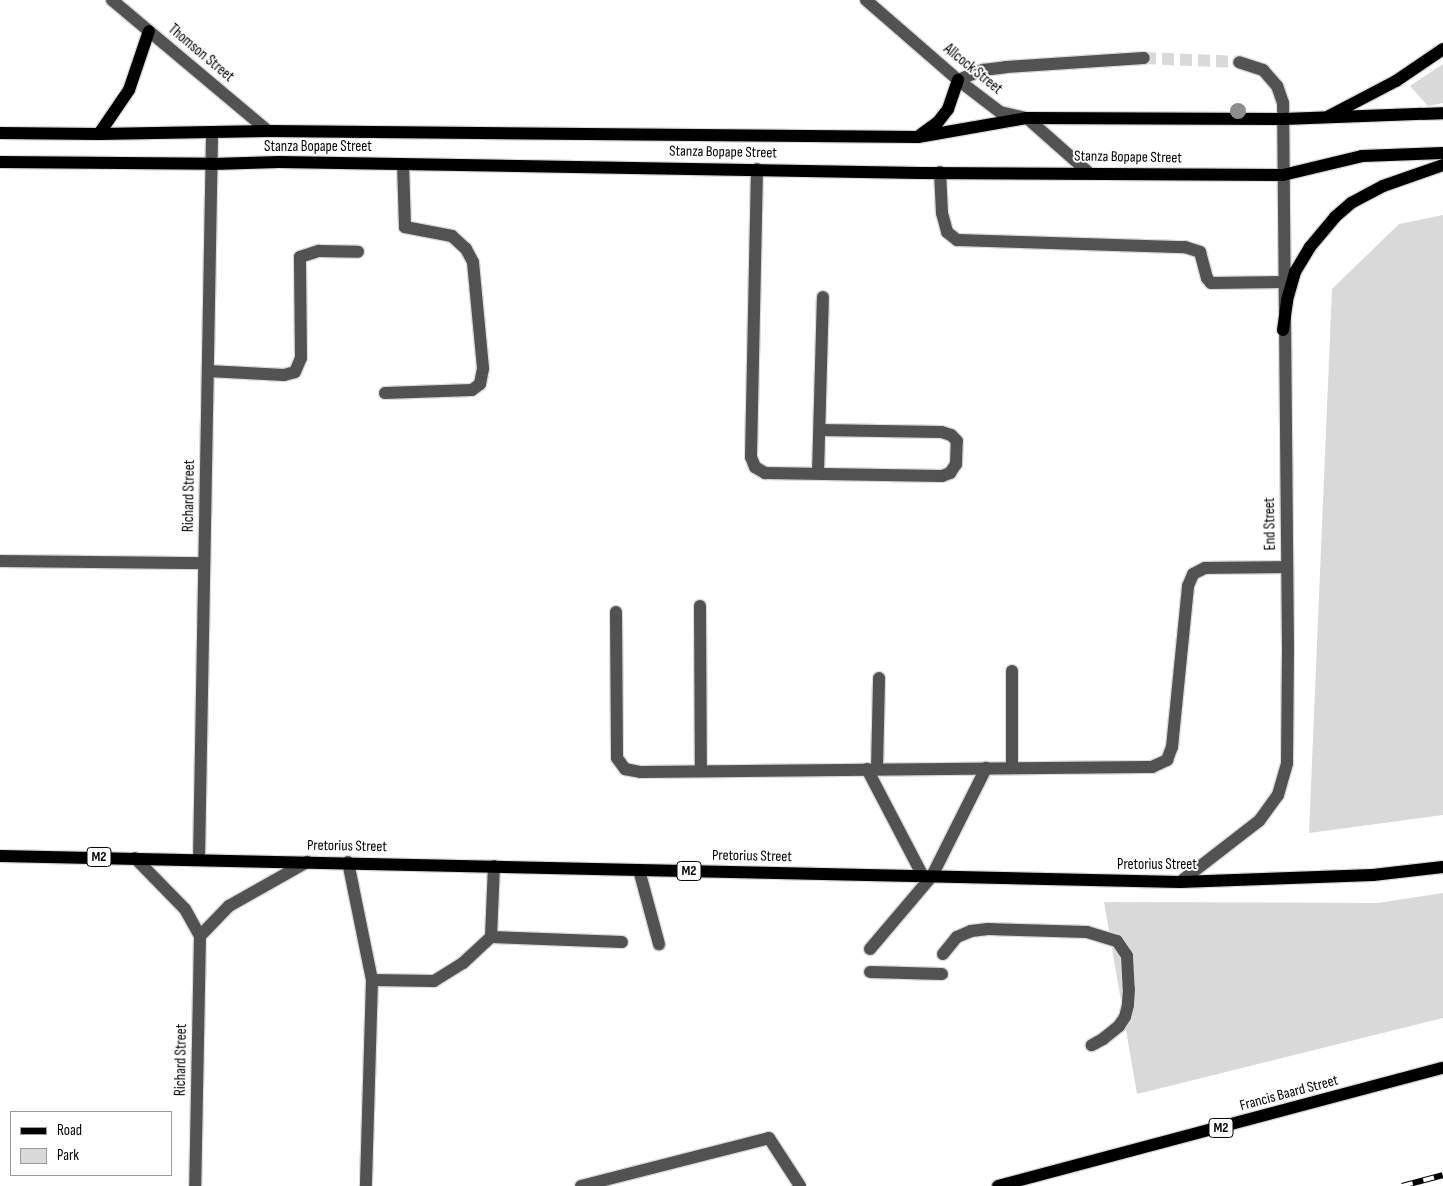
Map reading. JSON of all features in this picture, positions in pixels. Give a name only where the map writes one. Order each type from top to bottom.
[{"type":"main road","points":[[99,134],[128,90],[149,31]]},
{"type":"main road","points":[[1325,118],[1396,81],[1443,49]]},
{"type":"main road","points":[[918,137],[938,122],[948,109],[958,80]]},
{"type":"main road","name":"Stanza Bopape Street","points":[[0,133],[99,134],[268,131],[918,137],[1027,118],[1283,119],[1443,113]]},
{"type":"main road","name":"Stanza Bopape Street","points":[[0,162],[212,164],[279,162],[1283,175],[1362,156],[1443,153]]},
{"type":"main road","points":[[1283,330],[1287,300],[1295,272],[1310,247],[1335,217],[1352,203],[1383,186],[1443,164]]},
{"type":"main road","name":"Pretorius Street","points":[[0,856],[348,862],[1180,882],[1374,875],[1443,867]]},
{"type":"main road","name":"Francis Baard Street","points":[[998,1186],[1443,1068]]},
{"type":"street","name":"Thomson Street","points":[[112,0],[268,131]]},
{"type":"street","name":"Allcock Street","points":[[866,0],[958,80],[1000,112],[1027,118],[1088,172]]},
{"type":"street","points":[[958,80],[983,70],[1006,66],[1144,58]]},
{"type":"street","name":"End Street","points":[[1180,882],[1259,821],[1272,805],[1284,778],[1288,741],[1282,103],[1277,86],[1263,70],[1239,62]]},
{"type":"street","name":"Richard Street","points":[[199,859],[212,133]]},
{"type":"street","points":[[385,393],[472,390],[480,384],[483,368],[473,262],[466,249],[452,236],[405,227],[403,164]]},
{"type":"street","points":[[757,169],[751,457],[755,467],[765,472],[942,476],[950,473],[956,464],[957,441],[951,434],[941,432],[820,430]]},
{"type":"street","points":[[940,172],[942,213],[947,232],[957,240],[1185,247],[1200,252],[1207,278],[1211,283],[1283,282]]},
{"type":"street","points":[[208,372],[284,375],[295,372],[301,358],[300,257],[319,251],[358,252]]},
{"type":"street","points":[[818,473],[823,297]]},
{"type":"street","points":[[0,561],[204,563]]},
{"type":"street","points":[[616,612],[617,758],[625,769],[640,772],[1152,767],[1167,760],[1172,747],[1188,586],[1193,574],[1205,568],[1287,567]]},
{"type":"street","points":[[700,606],[701,771]]},
{"type":"street","points":[[1012,671],[1012,768]]},
{"type":"street","points":[[879,678],[872,769],[928,876]]},
{"type":"street","points":[[870,949],[928,876],[986,768]]},
{"type":"street","name":"Richard Street","points":[[135,858],[185,909],[200,936],[196,1186]]},
{"type":"street","points":[[200,936],[229,906],[307,862]]},
{"type":"street","points":[[348,862],[372,980],[366,1186]]},
{"type":"street","points":[[372,980],[434,981],[463,963],[491,937],[494,866]]},
{"type":"street","points":[[638,870],[659,944]]},
{"type":"street","points":[[943,954],[957,937],[971,931],[988,929],[1087,932],[1117,941],[1127,956],[1130,989],[1128,1005],[1125,1017],[1119,1026],[1109,1035],[1092,1045]]},
{"type":"street","points":[[491,937],[622,942]]},
{"type":"street","points":[[870,972],[942,974]]},
{"type":"street","points":[[581,1186],[638,1173],[711,1151],[769,1138],[800,1186]]},
{"type":"street","points":[[635,1186],[638,1173]]},
{"type":"green space","points":[[1443,64],[1443,103],[1428,106],[1410,86]]},
{"type":"green space","points":[[1443,215],[1443,815],[1309,833],[1332,289],[1399,224]]},
{"type":"green space","points":[[1443,893],[1443,1018],[1137,1094],[1104,902],[1378,903]]},
{"type":"tunnel","points":[[1144,58],[1239,62]]},
{"type":"railway","points":[[1402,1186],[1443,1175]]}]
